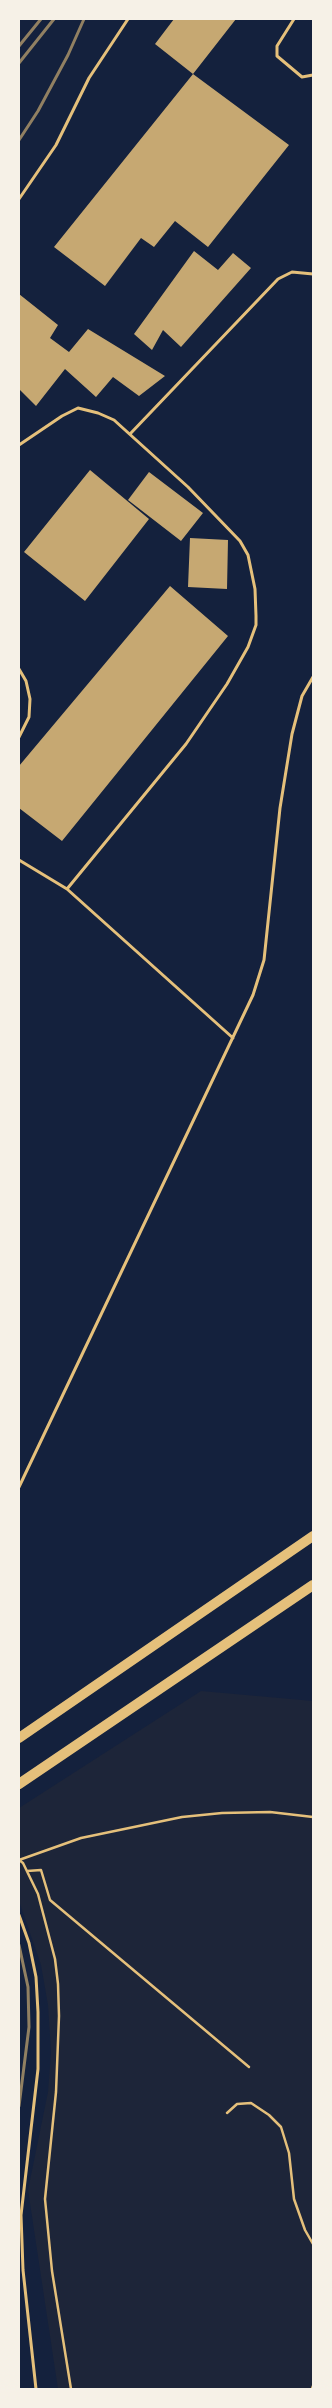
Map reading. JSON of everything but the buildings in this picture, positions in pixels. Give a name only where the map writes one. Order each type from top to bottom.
[{"type":"main road","points":[[19,1738],[313,1536]]},
{"type":"main road","points":[[19,1784],[313,1585]]},
{"type":"lane","points":[[19,199],[56,145],[89,78],[128,19]]},
{"type":"lane","points":[[294,19],[276,46],[277,56],[302,77],[313,75]]},
{"type":"lane","points":[[130,434],[278,279],[292,272],[313,274]]},
{"type":"lane","points":[[19,445],[62,416],[78,408],[98,413],[114,420],[172,471],[240,541],[248,555],[253,576],[256,625],[248,648],[227,684],[190,738],[67,889]]},
{"type":"lane","points":[[19,669],[26,681],[30,699],[29,717],[19,737]]},
{"type":"lane","points":[[19,1487],[253,995],[264,960],[280,808],[292,734],[302,696],[313,677]]},
{"type":"lane","points":[[19,860],[67,889],[233,1038]]},
{"type":"lane","points":[[19,1915],[29,1943],[36,1977],[38,2038],[34,2118],[24,2182],[20,2247],[36,2389]]},
{"type":"path","points":[[71,2389],[52,2271],[45,2200],[56,2092],[59,2016],[58,1984],[44,1915],[38,1894],[27,1871],[19,1860],[88,1836],[182,1817],[222,1813],[270,1812],[313,1817]]},
{"type":"path","points":[[27,1871],[41,1870],[50,1900],[249,2067]]},
{"type":"path","points":[[227,2113],[237,2104],[251,2103],[269,2115],[281,2127],[289,2153],[294,2199],[305,2230],[313,2244]]},
{"type":"shaded area","points":[[201,1691],[313,1701],[313,2389],[58,2389],[28,2190],[48,2092],[51,2052],[48,2005],[41,1965],[19,1901],[19,1808]]},
{"type":"railway","points":[[19,46],[41,19]]},
{"type":"railway","points":[[19,63],[54,19]]},
{"type":"railway","points":[[19,140],[38,111],[68,55],[84,19]]},
{"type":"railway","points":[[19,1945],[28,1987],[29,2027],[19,2106]]}]
